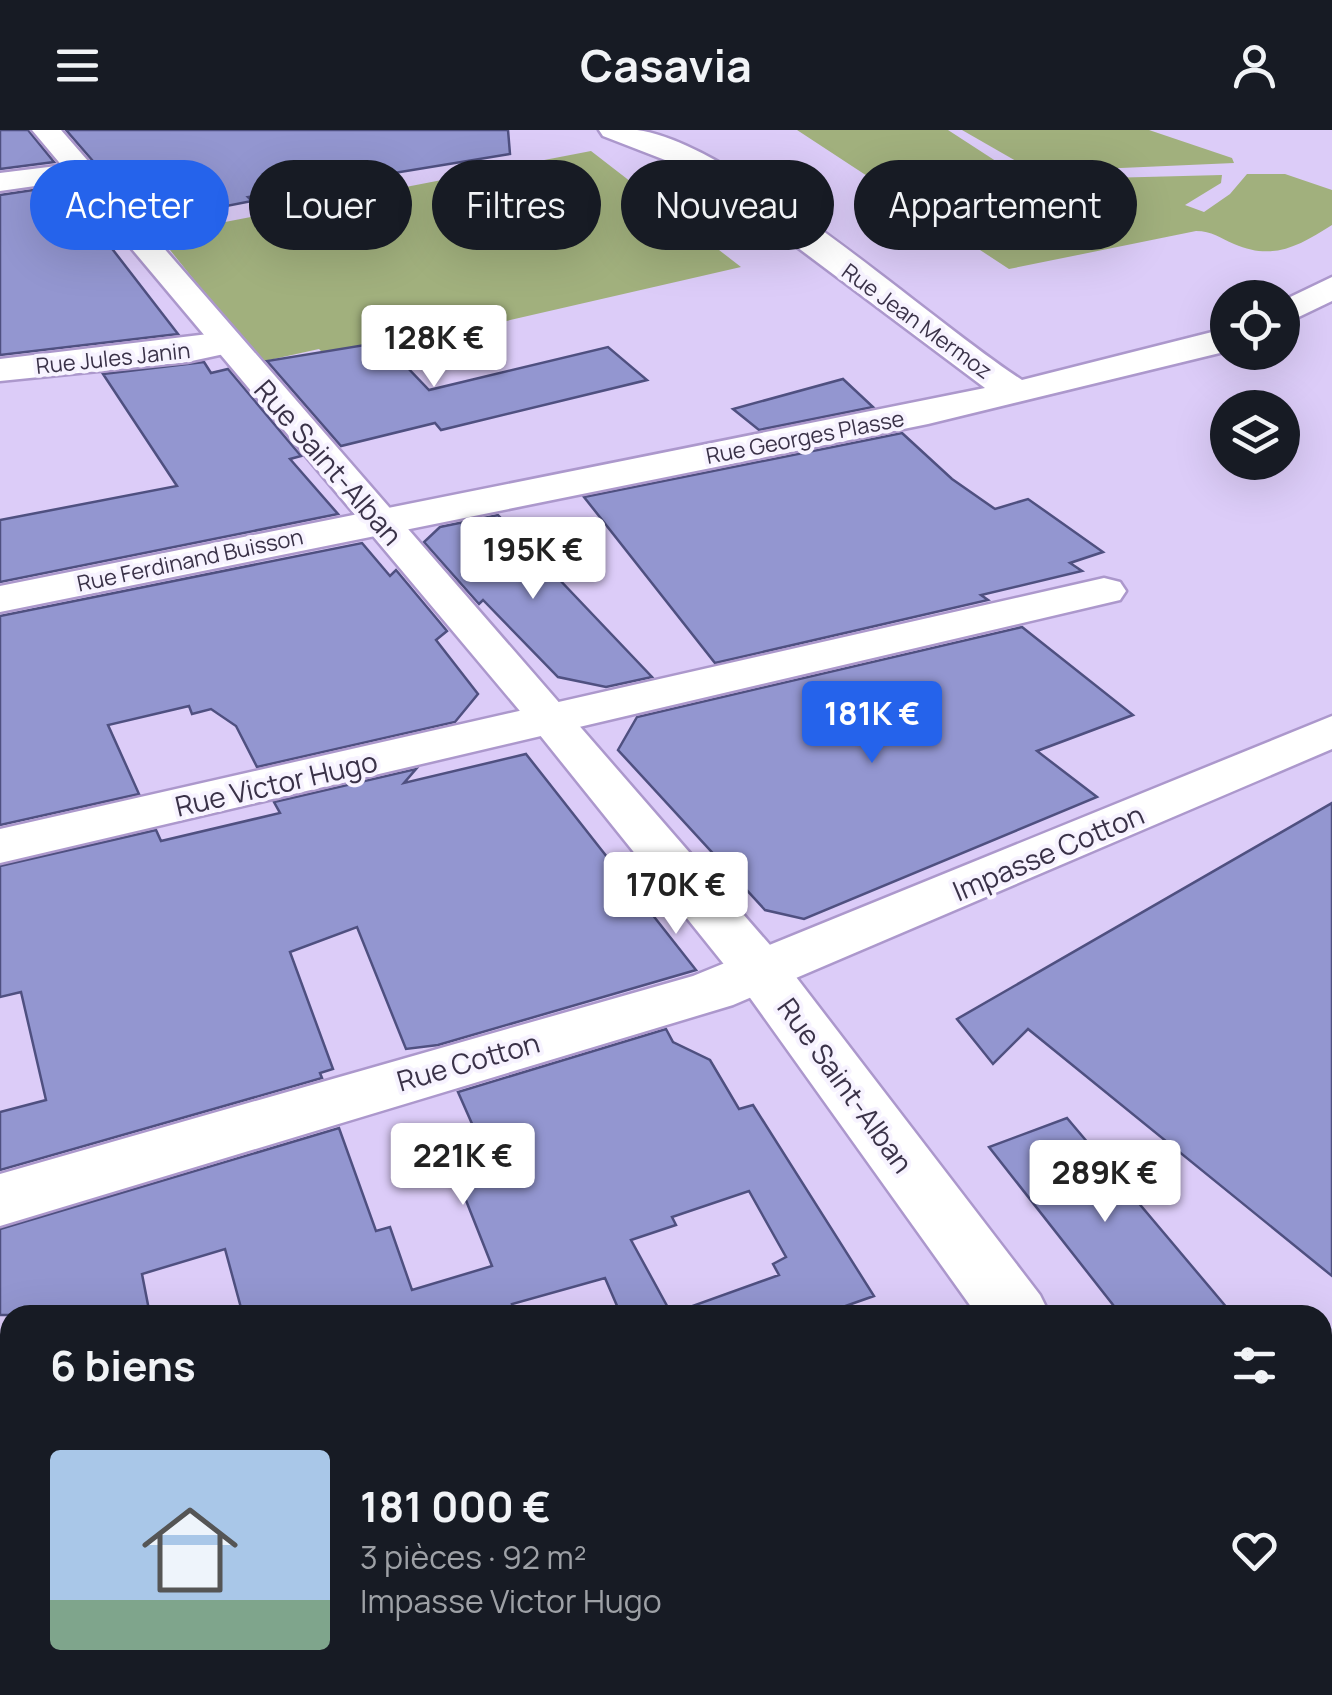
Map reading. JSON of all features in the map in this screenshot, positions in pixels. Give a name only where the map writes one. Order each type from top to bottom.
[{"type":"street","name":"Rue Saint-Alban","points":[[46,130],[71,160]]},
{"type":"street","name":"Rue Jean Mermoz","points":[[613,130],[694,162],[742,192],[971,364],[1016,392]]},
{"type":"street","points":[[0,182],[30,178]]},
{"type":"street","name":"Rue Saint-Alban","points":[[147,250],[552,720],[763,974],[1009,1305]]},
{"type":"street","points":[[1300,304],[1332,287]]},
{"type":"street","name":"Rue Jules Janin","points":[[0,370],[187,352],[225,343]]},
{"type":"street","name":"Rue Georges Plasse","points":[[379,520],[1016,392],[1210,345]]},
{"type":"street","name":"Rue Ferdinand Buisson","points":[[0,599],[379,520]]},
{"type":"street","name":"Rue Victor Hugo","points":[[0,846],[1104,591]]},
{"type":"street","name":"Impasse Cotton","points":[[763,974],[1332,731]]},
{"type":"street","name":"Rue Cotton","points":[[0,1200],[763,974]]},
{"type":"green space","points":[[797,130],[948,130],[994,160],[854,160],[854,167]]},
{"type":"green space","points":[[962,130],[1149,130],[1232,158],[1234,163],[1137,167],[1137,160],[1014,160]]},
{"type":"green space","points":[[591,151],[621,174],[621,250],[719,250],[741,267],[389,348],[383,342],[334,353],[328,358],[319,349],[260,362],[170,250],[229,250],[229,221],[249,217],[249,250],[412,250],[412,186],[432,182],[432,250],[601,250],[601,160],[545,160]]},
{"type":"green space","points":[[1247,174],[1285,174],[1332,190],[1332,225],[1285,249],[1248,249],[1196,231],[1137,243],[1137,177],[1222,175],[1221,183],[1185,205],[1204,212],[1230,194]]},
{"type":"green space","points":[[980,250],[1102,250],[1009,269]]},
{"type":"building","points":[[0,130],[28,130],[52,160],[30,160],[30,165],[0,169]]},
{"type":"building","points":[[66,130],[508,130],[510,154],[473,160],[432,160],[432,167],[412,170],[412,160],[249,160],[249,202],[229,205],[229,160],[92,160]]},
{"type":"building","points":[[30,190],[30,250],[113,250],[178,334],[0,355],[0,195]]},
{"type":"building","points":[[383,342],[429,390],[608,347],[647,380],[441,430],[435,423],[341,446],[267,361]]},
{"type":"building","points":[[204,362],[211,373],[228,369],[301,456],[290,459],[338,514],[0,582],[0,520],[177,486],[103,374]]},
{"type":"building","points":[[843,379],[873,407],[759,430],[733,409]]},
{"type":"building","points":[[902,433],[952,479],[995,509],[1028,499],[1103,552],[1070,563],[1082,571],[981,595],[988,600],[715,663],[584,497]]},
{"type":"building","points":[[498,515],[652,677],[606,687],[558,677],[483,600],[479,604],[424,542],[440,527]]},
{"type":"building","points":[[362,543],[390,576],[396,570],[447,631],[436,640],[478,694],[455,722],[257,767],[236,726],[211,709],[192,714],[189,706],[108,725],[139,794],[0,825],[0,616]]},
{"type":"building","points":[[1022,627],[1133,715],[1037,751],[1097,797],[804,919],[765,910],[618,750],[637,717]]},
{"type":"building","points":[[526,754],[696,970],[438,1045],[406,1049],[357,927],[290,952],[333,1069],[320,1073],[322,1078],[0,1170],[0,1112],[46,1100],[21,992],[0,997],[0,866],[156,830],[161,841],[280,813],[274,802],[416,769],[404,783]]},
{"type":"building","points":[[1332,803],[1332,1276],[1028,1029],[993,1064],[957,1019]]},
{"type":"building","points":[[666,1029],[673,1042],[710,1060],[739,1109],[753,1105],[874,1296],[848,1305],[695,1305],[779,1275],[773,1264],[786,1257],[749,1191],[672,1217],[676,1225],[631,1240],[667,1305],[617,1305],[605,1278],[512,1305],[240,1305],[225,1249],[142,1274],[148,1305],[0,1305],[0,1229],[339,1128],[376,1231],[390,1227],[412,1290],[492,1266],[450,1160],[484,1151],[458,1092]]},
{"type":"building","points":[[1067,1118],[1225,1305],[1113,1305],[989,1147]]}]
